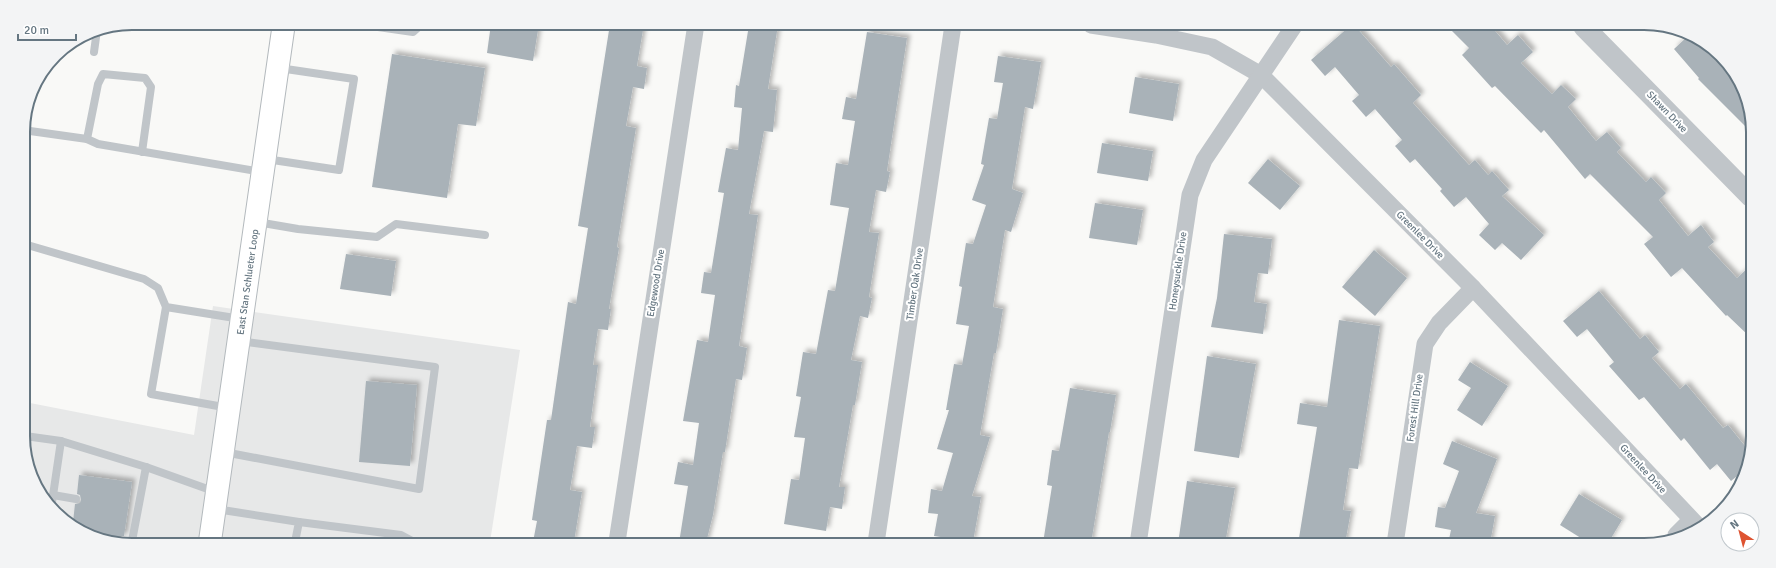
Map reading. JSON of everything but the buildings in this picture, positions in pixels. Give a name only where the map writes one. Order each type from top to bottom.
[{"type":"main road","name":"East Stan Schlueter Loop","points":[[211,538],[283,30]]},
{"type":"street","name":"Edgewood Drive","points":[[618,538],[695,30]]},
{"type":"street","name":"Timber Oak Drive","points":[[877,538],[952,30]]},
{"type":"street","name":"Greenlee Drive","points":[[1127,30],[1156,34],[1212,47],[1261,75],[1473,288],[1695,523]]},
{"type":"street","name":"Honeysuckle Drive","points":[[1139,538],[1190,195],[1204,160],[1291,30]]},
{"type":"street","name":"Shawn Drive","points":[[1588,30],[1746,193]]},
{"type":"street","name":"Forest Hill Drive","points":[[1396,538],[1425,344],[1439,323],[1473,288]]},
{"type":"lane","points":[[399,30],[413,32],[415,30]]},
{"type":"lane","points":[[94,52],[96,36]]},
{"type":"lane","points":[[30,131],[87,139],[98,144],[142,152],[264,166],[339,170],[354,79],[278,68]]},
{"type":"lane","points":[[87,139],[98,84],[103,74],[145,78],[152,86],[142,152]]},
{"type":"lane","points":[[256,222],[298,229],[377,237],[396,224],[485,235]]},
{"type":"lane","points":[[30,246],[144,279],[158,288],[166,307],[151,394],[229,408]]},
{"type":"lane","points":[[166,307],[242,319]]},
{"type":"lane","points":[[223,452],[419,489],[435,367],[239,341]]},
{"type":"lane","points":[[30,437],[61,441],[146,467],[216,500],[299,522],[401,535],[407,538]]},
{"type":"lane","points":[[52,500],[61,441]]},
{"type":"lane","points":[[133,538],[146,467]]},
{"type":"lane","points":[[53,495],[76,498]]},
{"type":"lane","points":[[129,506],[138,508]]},
{"type":"lane","points":[[296,538],[299,522]]},
{"type":"shaded area","points":[[213,306],[520,350],[491,538],[132,538],[105,535],[70,517],[55,503],[40,481],[35,469],[30,443],[30,403],[194,435]]}]
